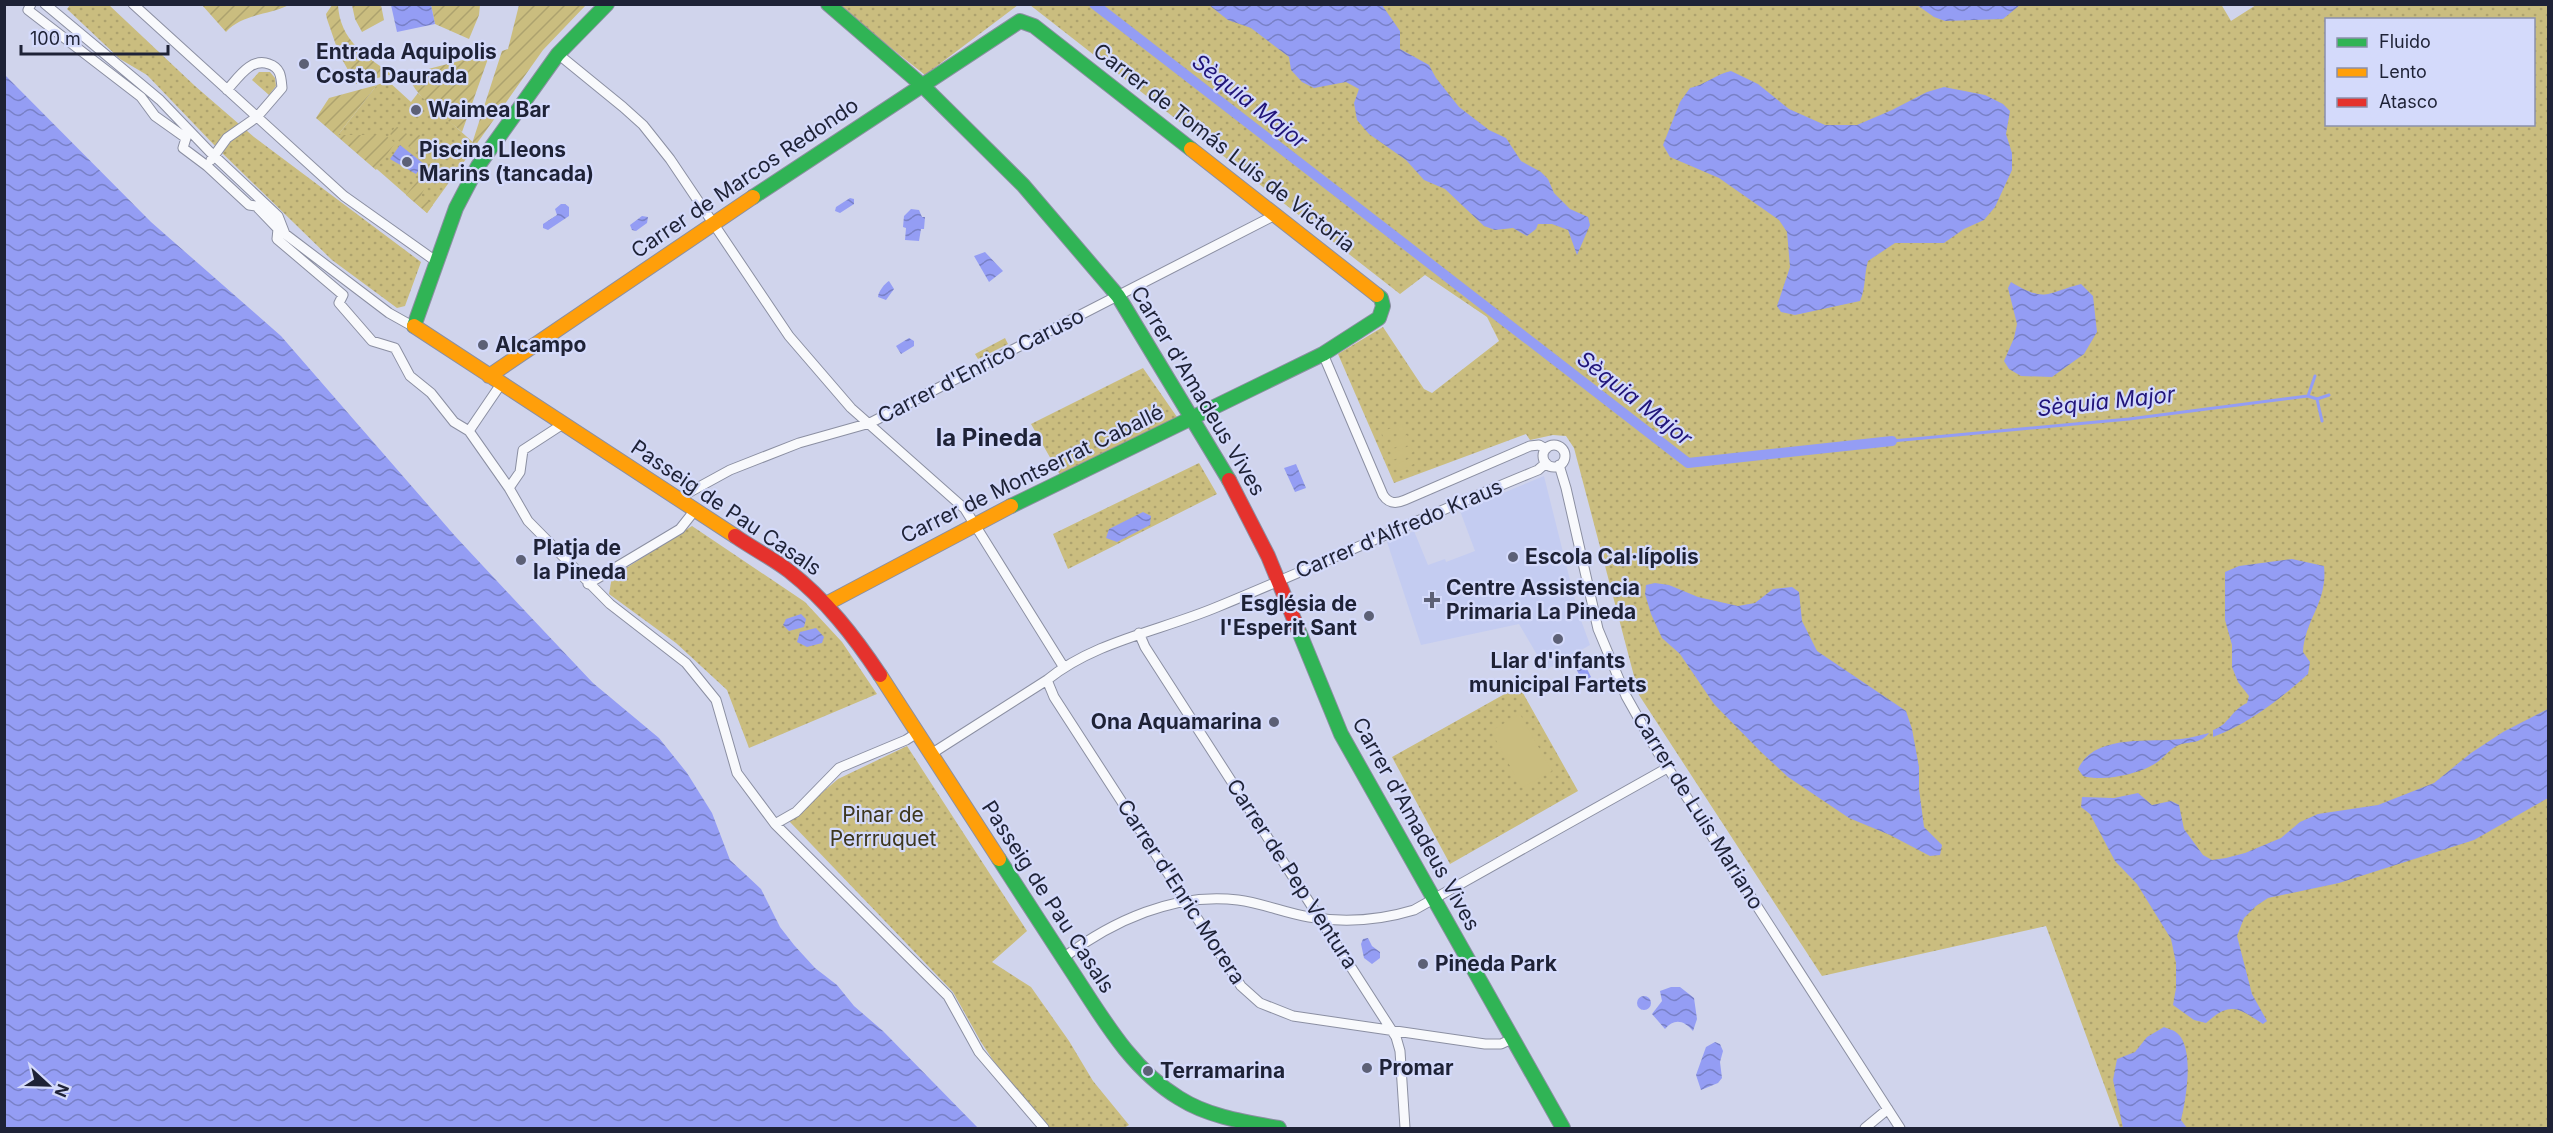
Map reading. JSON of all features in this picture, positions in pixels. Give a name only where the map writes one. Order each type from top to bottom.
[{"type":"street","points":[[31,4],[28,10],[141,97],[155,116],[186,138],[183,148],[207,166],[249,205],[256,206],[278,229],[277,239],[343,295],[339,303],[372,341],[394,348],[411,376],[431,393],[454,422],[469,431],[509,488],[528,522],[588,584],[686,663],[716,700],[737,773],[775,824],[948,996],[979,1052],[1044,1128]]},
{"type":"street","points":[[133,4],[344,196],[437,262]]},
{"type":"street","points":[[414,327],[456,208],[478,166],[558,54],[607,4]]},
{"type":"street","name":"Carrer d'Amadeus Vives","points":[[828,4],[922,86],[1023,185],[1118,296],[1195,418],[1243,505],[1278,581],[1338,729],[1563,1128]]},
{"type":"street","name":"Passeig de Pau Casals","points":[[50,6],[160,100],[214,156],[278,216],[285,234],[389,313],[414,327],[787,570],[826,604],[862,648],[1120,1045],[1135,1063],[1158,1083],[1208,1114],[1237,1122],[1279,1128]]},
{"type":"street","name":"Carrer de Marcos Redondo","points":[[495,380],[714,223],[1012,25],[1020,21],[1027,22]]},
{"type":"street","name":"Carrer de Tomás Luis de Victoria","points":[[1027,22],[1381,297],[1384,305],[1383,314]]},
{"type":"street","points":[[558,54],[623,106],[643,126],[670,159],[789,336],[851,408],[965,509],[1063,666]]},
{"type":"street","points":[[207,166],[227,138],[257,117],[282,88],[281,74],[274,65],[263,62],[254,63],[227,90]]},
{"type":"street","name":"Carrer d'Enrico Caruso","points":[[677,499],[730,470],[799,443],[870,423],[1277,214]]},
{"type":"street","name":"Carrer de Montserrat Caballé","points":[[826,604],[975,523],[1323,354],[1383,314]]},
{"type":"street","name":"Carrer d'Alfredo Kraus","points":[[1323,354],[1383,495],[1391,502],[1405,500],[1530,446],[1539,445],[1546,449]]},
{"type":"street","points":[[469,431],[495,380]]},
{"type":"street","points":[[509,488],[520,472],[523,450],[563,424]]},
{"type":"street","points":[[1553,445],[1562,450],[1564,460],[1559,465],[1552,466],[1546,463],[1543,457],[1546,449],[1553,445]]},
{"type":"street","name":"Carrer d'Alfredo Kraus","points":[[931,754],[1047,680],[1063,666],[1139,633],[1197,615],[1278,581],[1538,470],[1546,463]]},
{"type":"street","name":"Carrer de Luis Mariano","points":[[1559,465],[1598,629],[1626,696],[1657,751],[1900,1128]]},
{"type":"street","points":[[588,584],[680,529],[694,510]]},
{"type":"street","name":"Carrer de Pep Ventura","points":[[1139,633],[1145,647],[1392,1031],[1400,1051],[1405,1128]]},
{"type":"street","name":"Carrer d'Enric Morera","points":[[1047,680],[1054,697],[1241,986],[1260,1003],[1286,1015],[1392,1031],[1492,1044],[1512,1039]]},
{"type":"street","points":[[775,824],[796,812],[838,768],[906,740],[917,733]]},
{"type":"street","points":[[1063,958],[1133,917],[1185,901],[1238,900],[1320,919],[1383,917],[1414,910],[1669,767]]},
{"type":"street","points":[[1866,1128],[1888,1109]]},
{"type":"shaded area","name":"Escola Cal·lípolis","points":[[1544,476],[1578,612],[1590,645],[1546,670],[1519,624],[1421,645],[1387,542],[1414,531],[1428,565],[1445,559],[1446,562],[1475,551],[1460,511]]},
{"type":"green space","points":[[2221,4],[2231,21],[2256,5],[2548,5],[2548,1128],[2120,1128],[2046,926],[1822,976],[1639,695],[1574,448],[1566,436],[1553,435],[1530,440],[1526,434],[1394,483],[1338,354],[1383,327],[1424,389],[1432,393],[1499,341],[1487,317],[1425,275],[1400,294],[1030,5]]},
{"type":"green space","points":[[70,5],[109,5],[195,86],[254,137],[421,262],[405,306],[397,308],[332,260],[218,149],[147,75],[120,59],[67,9]]},
{"type":"green space","points":[[202,5],[289,5],[248,18],[232,26],[226,32]]},
{"type":"green space","points":[[332,5],[338,5],[343,28],[356,46],[372,61],[392,74],[356,84],[339,54],[327,19],[326,14]]},
{"type":"green space","points":[[352,5],[381,5],[384,20],[362,32],[355,19]]},
{"type":"green space","points":[[431,5],[480,5],[479,15],[469,39],[435,24]]},
{"type":"green space","points":[[519,5],[586,5],[543,50],[468,156],[502,51],[508,49]]},
{"type":"green space","points":[[837,5],[1018,5],[925,75]]},
{"type":"green space","points":[[490,53],[462,132],[422,97],[411,81],[409,74]]},
{"type":"green space","points":[[259,72],[270,72],[275,78],[276,86],[269,95],[252,80]]},
{"type":"green space","points":[[388,81],[411,102],[418,93],[476,145],[427,213],[338,135],[377,85]]},
{"type":"green space","points":[[377,85],[338,135],[385,135],[395,143],[376,170],[316,118],[329,98]]},
{"type":"green space","points":[[396,126],[411,137],[405,146],[390,134]]},
{"type":"green space","points":[[418,134],[427,142],[418,154],[408,146]]},
{"type":"green space","points":[[430,165],[436,168],[421,195],[433,205],[427,213],[406,195]]},
{"type":"green space","points":[[1005,338],[1008,344],[978,359],[975,354]]},
{"type":"green space","points":[[1143,368],[1177,417],[1060,475],[1031,424]]},
{"type":"green space","points":[[1402,424],[1404,430],[1384,438],[1381,432]]},
{"type":"green space","points":[[1407,435],[1410,441],[1389,450],[1387,444]]},
{"type":"green space","points":[[1411,445],[1413,452],[1393,460],[1391,454]]},
{"type":"green space","points":[[1415,456],[1418,462],[1398,471],[1395,465]]},
{"type":"green space","points":[[1199,463],[1217,494],[1068,569],[1053,534]]},
{"type":"green space","points":[[692,526],[805,602],[842,642],[877,694],[749,748],[727,690],[676,643],[609,594],[612,577]]},
{"type":"green space","points":[[1519,686],[1578,791],[1450,864],[1392,757]]},
{"type":"green space","points":[[1520,714],[1552,771],[1522,788],[1491,731]]},
{"type":"green space","name":"Pinar de Perrruquet","points":[[907,746],[1027,931],[992,962],[1031,987],[1069,1041],[1093,1081],[1129,1125],[1124,1128],[1050,1128],[1006,1080],[981,1042],[953,992],[789,821],[838,779]]},
{"type":"water","points":[[391,5],[431,5],[435,24],[397,32]]},
{"type":"water","points":[[1209,5],[1382,5],[1400,31],[1400,49],[1429,65],[1436,78],[1459,107],[1489,130],[1506,138],[1521,161],[1541,172],[1548,179],[1554,193],[1570,209],[1588,217],[1590,225],[1577,255],[1568,230],[1552,224],[1538,224],[1536,229],[1527,236],[1513,228],[1495,230],[1484,226],[1445,189],[1424,180],[1406,160],[1369,134],[1357,120],[1354,103],[1359,89],[1346,82],[1314,88],[1302,82],[1291,70],[1289,57],[1251,28],[1228,20]]},
{"type":"water","points":[[1917,5],[2020,5],[2003,19],[1945,21],[1934,17]]},
{"type":"water","points":[[1731,71],[1758,84],[1789,109],[1825,125],[1857,125],[1927,92],[1944,87],[1985,95],[2003,104],[2010,111],[2006,134],[2012,153],[2012,170],[1995,207],[1984,220],[1964,229],[1944,243],[1895,243],[1868,261],[1860,301],[1795,315],[1781,312],[1777,306],[1790,267],[1787,232],[1779,220],[1719,178],[1670,157],[1663,145],[1680,102],[1690,88]]},
{"type":"water","points":[[4,74],[151,222],[281,336],[455,536],[525,611],[593,683],[659,738],[687,773],[712,813],[730,860],[761,889],[780,927],[794,945],[815,968],[837,985],[854,1006],[883,1031],[978,1128],[5,1128]]},
{"type":"water","name":"Piscina Lleons Marins (tancada)","points":[[400,145],[424,164],[416,174],[390,159]]},
{"type":"water","points":[[850,198],[854,199],[854,204],[840,213],[835,211],[836,207]]},
{"type":"water","points":[[561,204],[569,207],[569,216],[548,230],[543,228],[543,224],[557,215],[555,209]]},
{"type":"water","points":[[911,209],[919,210],[922,217],[925,217],[924,229],[921,229],[919,241],[905,240],[904,216]]},
{"type":"water","points":[[642,216],[648,217],[647,223],[636,231],[632,230],[630,225]]},
{"type":"water","points":[[985,252],[1003,271],[989,282],[974,256]]},
{"type":"water","points":[[889,281],[894,289],[886,300],[878,297],[882,288]]},
{"type":"water","points":[[2011,282],[2039,294],[2053,293],[2081,284],[2093,296],[2097,332],[2084,354],[2052,377],[2021,376],[2009,369],[2004,361],[2014,338],[2017,324],[2008,288]]},
{"type":"water","points":[[909,338],[914,341],[914,346],[901,354],[896,346]]},
{"type":"water","points":[[1296,464],[1306,488],[1295,492],[1284,468]]},
{"type":"water","points":[[1143,512],[1151,516],[1150,525],[1117,542],[1106,538],[1109,529]]},
{"type":"water","points":[[2292,559],[2324,566],[2323,590],[2308,630],[2303,652],[2310,662],[2308,674],[2264,710],[2213,737],[2213,730],[2223,725],[2241,706],[2247,703],[2249,696],[2238,682],[2232,667],[2232,645],[2225,620],[2225,572],[2239,566]]},
{"type":"water","points":[[1655,583],[1669,585],[1698,597],[1738,606],[1755,603],[1773,589],[1792,587],[1799,592],[1802,621],[1817,651],[1906,711],[1919,767],[1919,789],[1924,827],[1942,845],[1940,855],[1930,856],[1890,835],[1849,818],[1788,777],[1761,752],[1714,704],[1680,654],[1662,638],[1645,594],[1646,585]]},
{"type":"water","points":[[801,614],[806,619],[804,627],[789,631],[783,625],[786,619]]},
{"type":"water","points":[[816,628],[824,637],[822,643],[807,647],[797,642],[800,632]]},
{"type":"water","points":[[1582,659],[1591,677],[1583,682],[1573,663]]},
{"type":"water","points":[[2548,709],[2548,798],[2474,840],[2339,883],[2268,898],[2244,918],[2237,936],[2252,994],[2267,1021],[2263,1024],[2241,1011],[2228,1009],[2206,1023],[2194,1020],[2173,1005],[2176,963],[2171,939],[2137,884],[2115,861],[2090,814],[2081,807],[2082,797],[2114,798],[2138,793],[2152,805],[2171,801],[2179,805],[2184,829],[2203,855],[2212,860],[2226,858],[2281,838],[2300,822],[2318,814],[2378,805],[2434,783],[2471,753],[2503,732]]},
{"type":"water","points":[[2209,733],[2199,741],[2176,746],[2156,763],[2131,774],[2091,778],[2083,776],[2078,769],[2086,758],[2110,745],[2124,742],[2181,739]]},
{"type":"water","points":[[1368,938],[1372,946],[1380,952],[1380,958],[1372,964],[1364,958],[1361,944],[1363,939]]},
{"type":"water","points":[[1680,987],[1694,998],[1697,1019],[1693,1031],[1686,1024],[1679,1022],[1668,1025],[1665,1029],[1652,1014],[1662,1001],[1660,991]]},
{"type":"water","points":[[1641,996],[1647,996],[1651,1003],[1647,1010],[1641,1010],[1637,1006],[1637,1000]]},
{"type":"water","points":[[2164,1027],[2177,1033],[2183,1040],[2186,1050],[2188,1075],[2181,1120],[2187,1128],[2123,1128],[2113,1080],[2117,1059],[2135,1052],[2147,1037]]},
{"type":"water","points":[[1715,1042],[1720,1044],[1723,1051],[1720,1062],[1722,1078],[1718,1083],[1701,1090],[1696,1075],[1706,1047]]},
{"type":"waterway","name":"Sèquia Major","points":[[1094,4],[1688,463],[1892,441]]},
{"type":"waterway","name":"Sèquia Major","points":[[2308,396],[2315,376]]},
{"type":"waterway","name":"Sèquia Major","points":[[2317,399],[2329,395]]},
{"type":"waterway","name":"Sèquia Major","points":[[1892,441],[2129,419],[2308,396],[2317,399],[2322,421]]},
{"type":"traffic: fast","points":[[414,326],[456,208],[478,166],[558,54],[607,4]]},
{"type":"traffic: fast","points":[[828,4],[923,86],[1023,185],[1118,296],[1229,480]]},
{"type":"traffic: fast","points":[[753,197],[1020,21],[1034,26],[1191,149]]},
{"type":"traffic: fast","points":[[1011,506],[1323,354],[1379,318],[1383,306],[1381,298],[1377,295]]},
{"type":"traffic: fast","points":[[1298,629],[1341,734],[1563,1128]]},
{"type":"traffic: fast","points":[[999,859],[1106,1023],[1131,1057],[1146,1072],[1179,1098],[1202,1110],[1228,1118],[1279,1128]]},
{"type":"traffic: slow","points":[[1191,149],[1377,295]]},
{"type":"traffic: slow","points":[[489,376],[753,197]]},
{"type":"traffic: slow","points":[[414,326],[735,536]]},
{"type":"traffic: slow","points":[[826,604],[1011,506]]},
{"type":"traffic: slow","points":[[880,675],[999,859]]},
{"type":"traffic: jam","points":[[1229,480],[1268,556],[1298,629]]},
{"type":"traffic: jam","points":[[735,536],[782,566],[815,594],[850,633],[880,675]]},
{"type":"place","name":"Entrada Aquipolis Costa Daurada","points":[[304,64]]},
{"type":"place","name":"Waimea Bar","points":[[416,110]]},
{"type":"place","name":"Piscina Lleons Marins (tancada)","points":[[407,162]]},
{"type":"place","name":"Alcampo","points":[[483,345]]},
{"type":"place","name":"Escola Cal·lípolis","points":[[1513,557]]},
{"type":"place","name":"Platja de la Pineda","points":[[521,560]]},
{"type":"place","name":"Centre Assistencia Primaria La Pineda","points":[[1432,600]]},
{"type":"place","name":"Església de l'Esperit Sant","points":[[1369,616]]},
{"type":"place","name":"Llar d'infants municipal Fartets","points":[[1558,639]]},
{"type":"place","name":"Ona Aquamarina","points":[[1274,722]]},
{"type":"place","name":"Pineda Park","points":[[1423,964]]},
{"type":"place","name":"Promar","points":[[1367,1068]]},
{"type":"place","name":"Terramarina","points":[[1148,1071]]},
{"type":"district","name":"la Pineda","points":[[989,438]]}]
